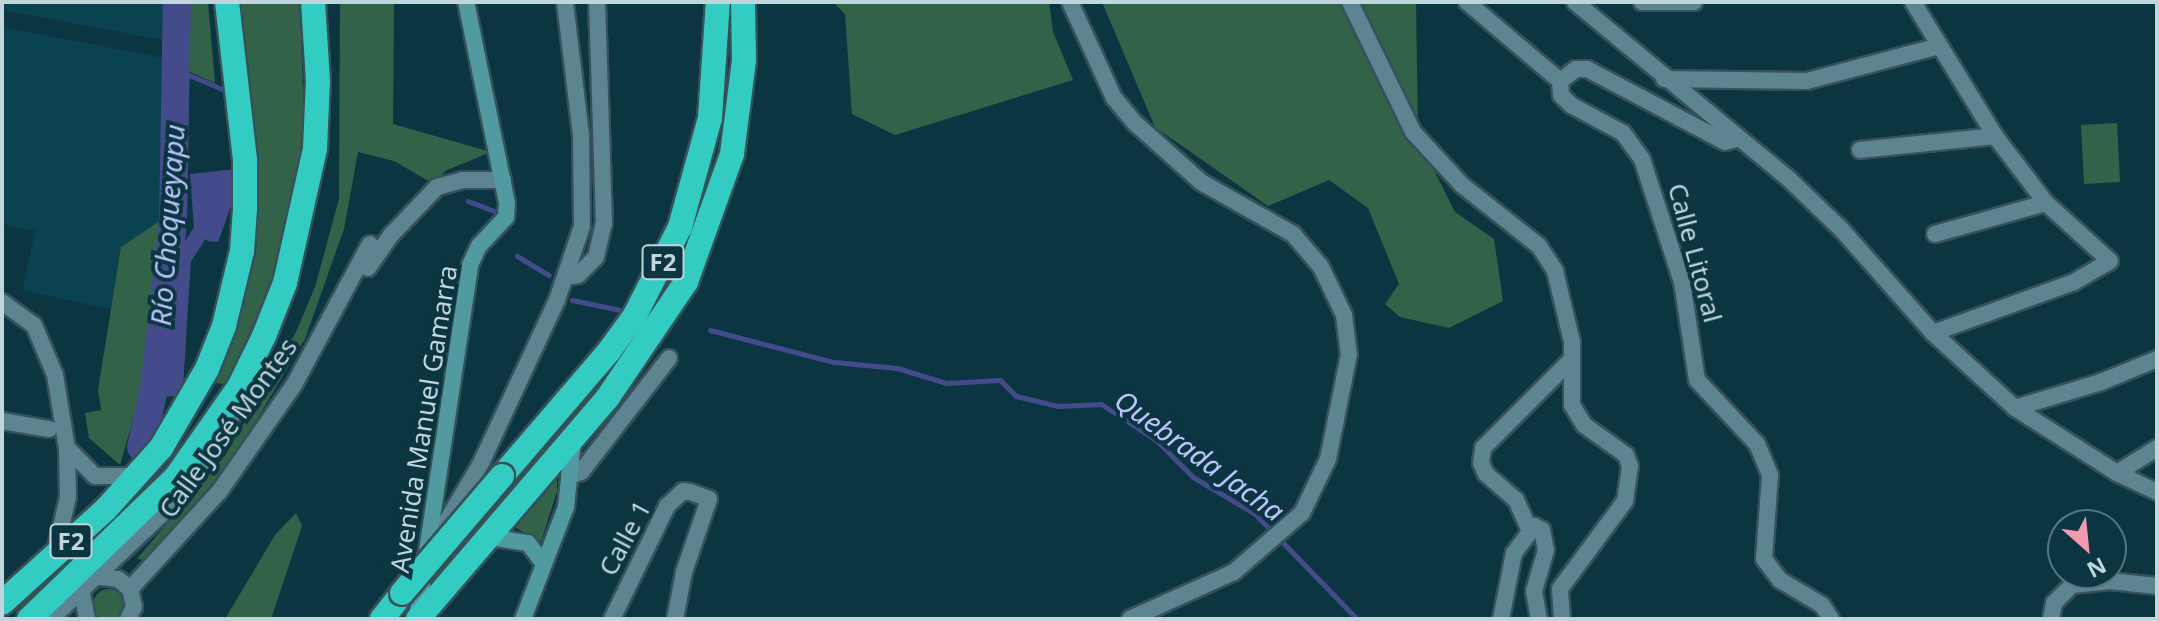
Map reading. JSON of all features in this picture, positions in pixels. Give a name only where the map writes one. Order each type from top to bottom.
[{"type":"highway","name":"F2","points":[[2,603],[54,558],[137,476],[177,424],[207,369],[237,275],[245,160],[227,2]]},
{"type":"highway","name":"F2","points":[[29,619],[176,477],[205,441],[248,367],[285,283],[304,212],[318,81],[313,2]]},
{"type":"highway","name":"F2","points":[[382,619],[634,317],[680,227],[710,118],[718,2]]},
{"type":"highway","name":"F2","points":[[418,619],[574,437],[661,326],[706,234],[732,154],[744,60],[743,2]]},
{"type":"main road","name":"Avenida Manuel Gamarra","points":[[418,619],[470,265],[479,246],[506,217],[503,180],[466,2]]},
{"type":"main road","points":[[523,619],[566,507],[574,437]]},
{"type":"main road","points":[[481,546],[528,543],[544,564]]},
{"type":"street","points":[[430,545],[453,517],[481,463],[566,277],[582,226],[585,186],[565,2]]},
{"type":"street","points":[[566,277],[578,275],[596,257],[604,223],[597,2]]},
{"type":"street","points":[[1070,2],[1114,98],[1135,123],[1201,182],[1271,219],[1312,256],[1334,287],[1349,354],[1328,459],[1302,513],[1234,572],[1130,619]]},
{"type":"street","points":[[1350,2],[1413,132],[1462,185],[1539,246],[1555,271],[1565,299],[1576,417],[1626,455],[1631,478],[1618,512],[1560,589],[1562,619]]},
{"type":"street","points":[[1467,2],[1560,81],[1576,69],[1587,69],[1725,142],[1736,139]]},
{"type":"street","points":[[1575,2],[1841,229],[1933,333],[2015,408],[2117,473],[2157,492]]},
{"type":"street","points":[[1642,2],[1694,2]]},
{"type":"street","points":[[1913,2],[1936,47],[1995,136],[2046,203],[2110,261],[2074,282],[1933,333]]},
{"type":"street","points":[[1664,79],[1807,81],[1936,47]]},
{"type":"street","name":"Calle Litoral","points":[[1560,81],[1561,95],[1571,105],[1623,133],[1642,159],[1682,282],[1697,380],[1757,444],[1770,475],[1764,559],[1780,580],[1822,605],[1831,619]]},
{"type":"street","points":[[1860,150],[1995,136]]},
{"type":"street","name":"Calle José Montes","points":[[130,589],[219,492],[391,235],[437,187],[463,180],[503,180]]},
{"type":"street","points":[[1935,234],[2046,203]]},
{"type":"street","name":"Calle José Montes","points":[[329,326],[332,309],[370,244]]},
{"type":"street","points":[[2,302],[34,325],[46,347],[67,448],[68,497],[54,558]]},
{"type":"street","points":[[569,476],[581,472],[669,358]]},
{"type":"street","points":[[1529,529],[1516,500],[1486,474],[1481,463],[1483,448],[1572,359]]},
{"type":"street","points":[[2015,408],[2157,359]]},
{"type":"street","points":[[51,619],[101,577],[194,477],[226,432],[248,367]]},
{"type":"street","points":[[2,421],[49,429]]},
{"type":"street","points":[[67,448],[95,476],[137,476]]},
{"type":"street","points":[[2117,473],[2157,448]]},
{"type":"street","name":"Calle 1","points":[[612,619],[667,506],[683,491],[709,499],[679,616]]},
{"type":"street","points":[[1501,619],[1514,553],[1529,529],[1538,527],[1545,540],[1534,591],[1539,619]]},
{"type":"street","points":[[101,577],[118,579],[130,589],[134,607],[128,619]]},
{"type":"street","points":[[2051,619],[2054,603],[2072,585],[2110,581],[2157,586]]},
{"type":"street","points":[[66,619],[82,593]]},
{"type":"street","points":[[82,593],[87,619]]},
{"type":"shaded area","points":[[2,2],[165,2],[164,40],[2,10]]},
{"type":"shaded area","points":[[2,27],[163,58],[164,218],[121,247],[111,309],[23,290],[35,231],[2,224]]},
{"type":"green space","points":[[174,2],[208,2],[215,83],[172,64]]},
{"type":"green space","points":[[241,2],[300,2],[304,123],[292,210],[268,293],[225,384],[216,383],[252,271],[258,187]]},
{"type":"green space","points":[[340,2],[394,2],[393,124],[491,152],[447,170],[432,183],[394,161],[358,152],[344,229],[305,339],[221,479],[146,560],[137,559],[226,454],[296,332],[315,287],[339,199]]},
{"type":"green space","points":[[833,2],[1049,2],[1053,32],[1073,80],[895,135],[852,114],[845,14]]},
{"type":"green space","points":[[1102,2],[1416,2],[1418,138],[1455,212],[1494,239],[1503,301],[1449,328],[1400,317],[1385,304],[1399,284],[1368,208],[1329,180],[1268,206],[1155,127]]},
{"type":"green space","points":[[2117,123],[2120,182],[2084,184],[2081,125]]},
{"type":"green space","points":[[164,218],[145,377],[120,465],[89,438],[85,413],[101,410],[98,390],[121,247]]},
{"type":"green space","points":[[557,477],[557,491],[541,542],[515,527]]},
{"type":"green space","points":[[296,513],[302,526],[271,619],[225,619],[275,535]]},
{"type":"green space","points":[[109,589],[120,594],[125,605],[120,616],[109,621],[98,616],[93,605],[98,594]]},
{"type":"water","points":[[236,169],[235,195],[218,242],[208,241],[194,229],[190,174]]},
{"type":"waterway","name":"Río Choqueyapu","points":[[141,447],[154,389],[173,223],[177,2]]},
{"type":"waterway","name":"Quebrada Jacha","points":[[177,70],[229,92]]},
{"type":"waterway","name":"Quebrada Jacha","points":[[468,201],[496,212],[498,219]]},
{"type":"waterway","points":[[154,389],[175,388],[183,259],[199,234]]},
{"type":"waterway","name":"Quebrada Jacha","points":[[517,256],[549,275]]},
{"type":"waterway","name":"Quebrada Jacha","points":[[572,300],[620,310]]},
{"type":"waterway","name":"Quebrada Jacha","points":[[710,330],[834,362],[897,368],[946,383],[1000,380],[1016,396],[1058,406],[1101,404],[1156,440],[1193,477],[1255,514],[1357,619]]}]
